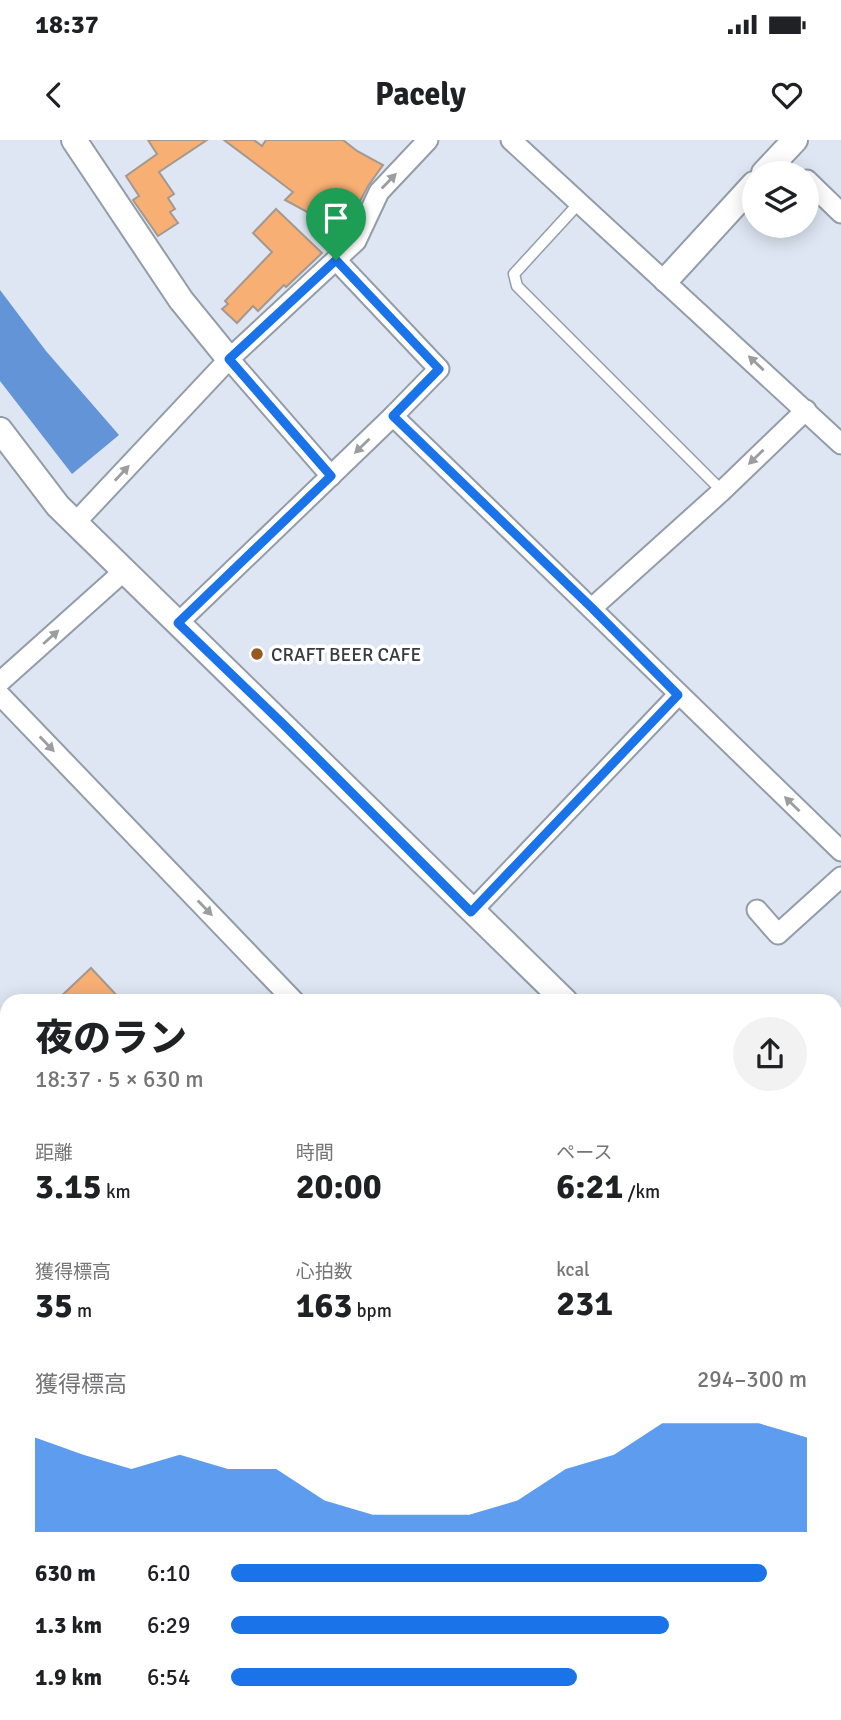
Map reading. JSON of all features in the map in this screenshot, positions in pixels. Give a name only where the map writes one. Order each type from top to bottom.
[{"type":"street","points":[[74,140],[181,300],[331,476]]},
{"type":"street","points":[[75,523],[229,359],[356,241],[379,192],[428,140]]},
{"type":"street","points":[[511,140],[841,444]]},
{"type":"street","points":[[776,161],[788,148]]},
{"type":"street","points":[[819,192],[841,214]]},
{"type":"street","points":[[666,280],[742,197]]},
{"type":"street","points":[[178,623],[439,369],[336,260]]},
{"type":"street","points":[[592,608],[722,491],[806,410]]},
{"type":"street","points":[[393,416],[841,851]]},
{"type":"street","points":[[0,430],[58,506],[558,994]]},
{"type":"street","points":[[0,682],[124,570]]},
{"type":"street","points":[[0,695],[287,994]]},
{"type":"street","points":[[471,912],[678,695]]},
{"type":"street","points":[[757,909],[778,934],[841,877]]},
{"type":"lane","points":[[580,202],[513,274],[517,286],[722,491]]},
{"type":"water","points":[[0,290],[46,351],[119,435],[72,474],[0,381]]},
{"type":"building","points":[[148,140],[207,140],[159,172],[174,194],[168,198],[175,209],[170,212],[178,223],[158,236],[133,200],[139,196],[126,176],[157,154]]},
{"type":"building","points":[[224,140],[254,140],[262,146],[266,140],[343,140],[383,165],[368,186],[344,232],[285,200],[293,192]]},
{"type":"building","points":[[276,209],[322,253],[258,311],[253,306],[237,323],[222,309],[228,304],[225,301],[272,252],[253,233]]},
{"type":"building","points":[[91,968],[115,994],[63,994]]},
{"type":"place","name":"CRAFT BEER CAFE","points":[[257,654]]},
{"type":"route","points":[[336,260],[439,369],[393,416],[678,695],[471,912],[178,623],[331,476],[229,359],[336,260]]}]
